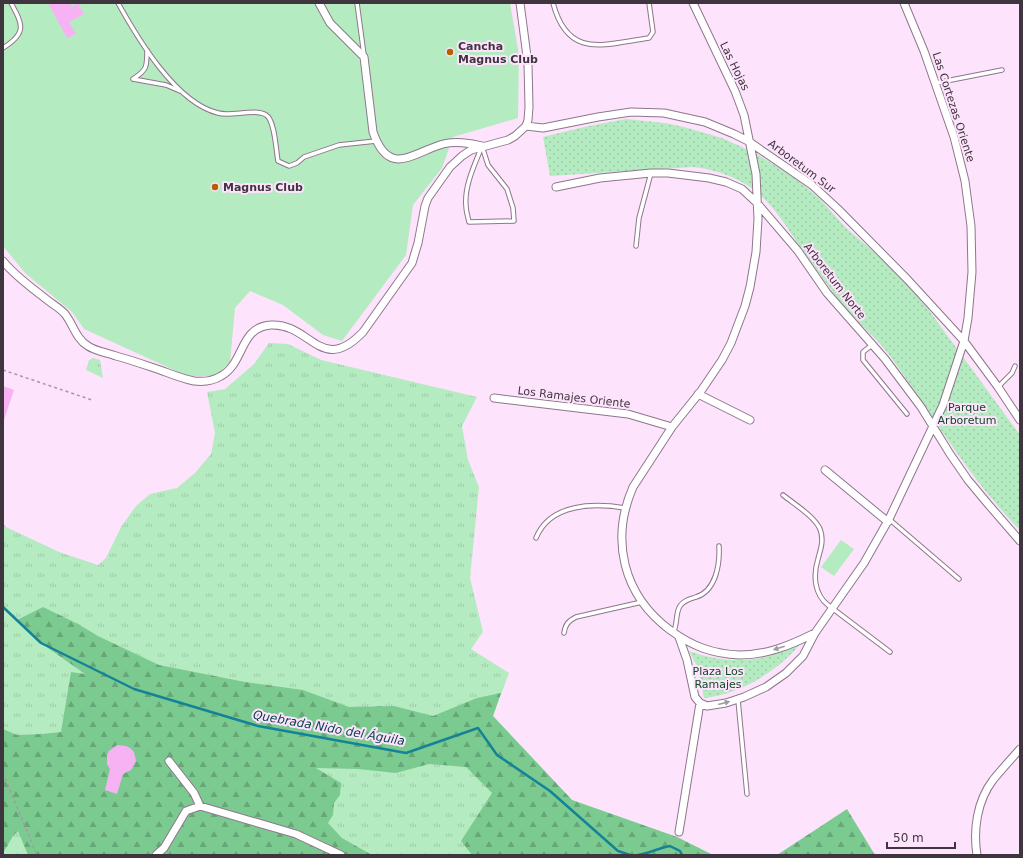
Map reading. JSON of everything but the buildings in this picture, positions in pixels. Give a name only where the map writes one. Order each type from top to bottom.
[{"type":"street","points":[[319,3],[330,23],[364,57],[373,132],[376,141],[388,155],[401,160],[416,156],[446,144],[473,144],[482,146]]},
{"type":"street","points":[[3,261],[27,284],[66,315],[74,331],[87,346],[185,379],[209,381],[227,372],[239,356],[250,334],[263,326],[285,326],[321,347],[331,350],[346,346],[363,332],[412,263],[418,243],[425,206],[437,185],[455,162],[471,150],[508,140],[516,136],[526,126],[529,107],[528,64],[520,3]]},
{"type":"street","name":"Las Hojas","points":[[693,3],[735,91],[744,115],[748,141]]},
{"type":"street","name":"Las Cortezas Oriente","points":[[700,703],[707,706],[715,705],[738,699],[766,687],[786,673],[803,656],[815,633],[864,563],[888,520],[943,405],[964,341],[970,303],[972,272],[969,203],[960,159],[936,83],[904,3]]},
{"type":"street","name":"Arboretum Sur","points":[[526,126],[543,128],[631,112],[664,113],[705,122],[748,141],[812,185],[838,208],[908,280],[964,341],[1020,420]]},
{"type":"street","points":[[748,141],[756,174],[757,202],[756,252],[750,288],[738,325],[722,360],[672,427],[639,477],[629,497],[622,530],[623,555],[630,580],[642,602],[658,622],[692,645],[704,649],[742,655],[780,649],[815,633]]},
{"type":"street","name":"Arboretum Norte","points":[[556,187],[600,178],[651,173],[690,175],[726,182],[742,189],[757,202],[798,251],[827,293],[884,359],[921,407],[968,480],[1020,541]]},
{"type":"street","points":[[698,394],[750,420]]},
{"type":"street","name":"Los Ramajes Oriente","points":[[494,398],[628,414],[672,427]]},
{"type":"street","points":[[825,470],[888,520]]},
{"type":"street","points":[[676,635],[687,660],[695,697],[700,703],[679,832]]},
{"type":"street","points":[[977,855],[976,826],[982,802],[992,781],[1020,749]]},
{"type":"street","points":[[169,761],[194,793],[200,806]]},
{"type":"street","points":[[156,855],[164,848],[186,811],[200,806],[296,834],[341,855]]},
{"type":"lane","points":[[3,48],[12,43],[18,36],[20,28],[21,21],[11,3]]},
{"type":"lane","points":[[118,3],[137,36],[181,92]]},
{"type":"lane","points":[[357,3],[364,57]]},
{"type":"lane","points":[[553,3],[557,15],[565,29],[574,39],[588,45],[649,38],[653,32],[649,3]]},
{"type":"lane","points":[[147,49],[146,68],[143,73],[133,79],[166,85],[181,92],[211,112],[223,114],[253,112],[266,115],[272,121],[278,162],[282,164],[289,166],[297,163],[304,157],[339,145],[376,141]]},
{"type":"lane","points":[[936,83],[1002,70]]},
{"type":"lane","points":[[482,146],[488,165],[507,189],[513,208],[514,221],[469,222],[466,206],[466,194],[482,146]]},
{"type":"lane","points":[[636,246],[639,218],[651,173]]},
{"type":"lane","points":[[872,345],[863,352],[863,360],[907,414]]},
{"type":"lane","points":[[998,387],[1012,373],[1015,366]]},
{"type":"lane","points":[[783,495],[814,520],[820,529],[822,540],[816,566],[817,589],[820,598],[890,652]]},
{"type":"lane","points":[[536,538],[547,521],[572,508],[613,506],[626,508]]},
{"type":"lane","points":[[888,520],[959,579]]},
{"type":"lane","points":[[676,635],[677,614],[680,606],[687,600],[702,594],[712,583],[719,564],[719,546]]},
{"type":"lane","points":[[564,634],[564,629],[568,622],[576,617],[642,602]]},
{"type":"lane","points":[[738,699],[747,794]]},
{"type":"path","points":[[3,370],[92,400]]},
{"type":"path","points":[[3,773],[37,855]]},
{"type":"green space","name":"Magnus Club","points":[[3,3],[510,3],[519,55],[518,118],[453,137],[442,168],[413,205],[406,255],[342,341],[323,335],[283,305],[250,291],[235,308],[230,362],[215,376],[187,376],[84,329],[72,312],[25,273],[3,246]]},
{"type":"green space","name":"Parque Arboretum","points":[[626,119],[665,123],[684,127],[722,138],[757,154],[806,187],[820,199],[846,228],[892,267],[928,309],[1020,435],[1020,530],[984,490],[884,348],[843,306],[776,212],[754,190],[746,184],[729,176],[712,170],[693,167],[550,176],[543,137]]},
{"type":"green space","points":[[269,343],[288,344],[321,360],[477,397],[462,426],[468,460],[479,487],[470,578],[483,632],[471,649],[509,673],[493,716],[572,800],[677,837],[713,855],[3,855],[3,523],[6,527],[59,552],[98,565],[106,558],[121,527],[136,506],[150,494],[177,488],[195,473],[211,454],[215,433],[207,392],[225,389],[254,364]]},
{"type":"green space","points":[[93,358],[100,360],[103,378],[86,370],[89,360]]},
{"type":"green space","points":[[841,540],[854,549],[834,576],[821,567]]},
{"type":"green space","points":[[43,607],[78,624],[98,636],[159,665],[245,682],[303,690],[349,707],[394,706],[433,716],[477,698],[501,693],[493,716],[572,800],[677,837],[713,855],[472,855],[461,841],[492,793],[466,767],[429,764],[396,773],[358,769],[316,768],[341,783],[340,795],[334,803],[333,815],[328,823],[342,838],[372,855],[28,855],[18,831],[13,836],[3,853],[3,729],[17,735],[61,732],[71,672],[85,674],[41,643],[17,620]]},
{"type":"green space","name":"Plaza Los Ramajes","points":[[801,643],[781,663],[758,680],[732,692],[704,698],[697,666],[689,651],[718,658],[746,660],[774,655]]},
{"type":"green space","points":[[847,809],[875,855],[777,855]]},
{"type":"waterway","name":"Quebrada Nido del Águila","points":[[3,607],[41,643],[134,689],[258,726],[406,753],[478,728],[497,755],[550,791],[618,851],[630,855]]},
{"type":"waterway","name":"Quebrada Nido del Águila","points":[[638,855],[670,846],[680,851],[682,855]]},
{"type":"place","name":"Cancha Magnus Club","points":[[450,52]]},
{"type":"place","name":"Magnus Club","points":[[215,187]]}]
